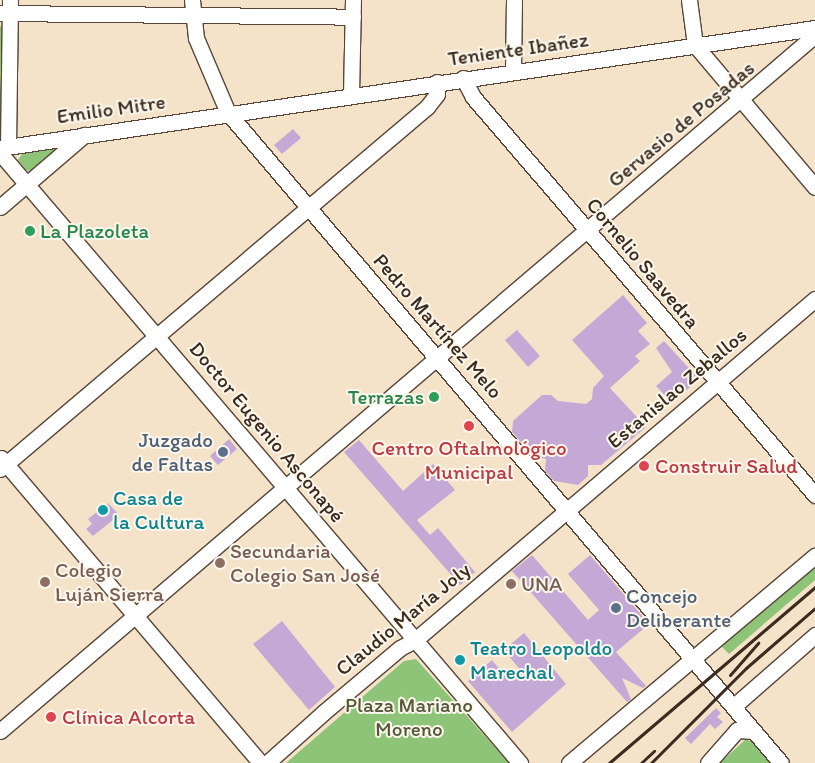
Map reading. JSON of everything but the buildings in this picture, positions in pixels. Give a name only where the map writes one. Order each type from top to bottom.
[{"type":"street","points":[[352,95],[353,0]]},
{"type":"street","points":[[513,71],[514,0]]},
{"type":"street","points":[[689,0],[695,46],[815,187]]},
{"type":"street","points":[[3,149],[7,9],[192,8],[352,17]]},
{"type":"street","name":"Pedro Martínez Melo","points":[[192,8],[196,38],[228,113],[781,763]]},
{"type":"street","name":"Teniente Ibañez","points":[[228,113],[815,28]]},
{"type":"street","name":"Gervasio de Posadas","points":[[0,731],[742,100],[815,35]]},
{"type":"street","name":"Cornelio Saavedra","points":[[463,78],[473,97],[815,495]]},
{"type":"street","points":[[261,763],[2,464],[157,336],[427,107],[437,94],[437,82]]},
{"type":"street","name":"Emilio Mitre","points":[[3,149],[228,113]]},
{"type":"street","points":[[0,207],[84,135]]},
{"type":"street","name":"Doctor Eugenio Asconapé","points":[[3,149],[28,183],[520,763]]},
{"type":"street","name":"Estanislao Zeballos","points":[[567,510],[815,299]]},
{"type":"street","name":"Claudio María Joly","points":[[267,763],[400,648],[415,640],[567,510]]},
{"type":"street","points":[[569,763],[815,556]]},
{"type":"street","points":[[729,739],[734,706],[815,635]]},
{"type":"street","name":"Claudio María Joly","points":[[278,763],[398,659],[410,652],[427,654]]},
{"type":"street","points":[[708,763],[738,730],[753,731]]},
{"type":"green space","points":[[0,26],[5,30],[0,134]]},
{"type":"green space","points":[[56,144],[60,147],[34,172],[26,170],[18,160],[25,149]]},
{"type":"green space","points":[[815,563],[815,580],[729,654],[719,644]]},
{"type":"green space","name":"Plaza Mariano Moreno","points":[[416,659],[509,763],[286,763],[404,661]]},
{"type":"green space","points":[[746,739],[754,743],[771,763],[720,763]]},
{"type":"railway","points":[[609,763],[815,587]]},
{"type":"railway","points":[[651,763],[746,668],[815,608]]},
{"type":"railway","points":[[730,675],[758,643]]},
{"type":"railway","points":[[641,763],[654,751]]},
{"type":"place","name":"La Plazoleta","points":[[30,231]]},
{"type":"place","name":"Terrazas","points":[[434,397]]},
{"type":"place","name":"Centro Oftalmológico Municipal","points":[[469,426]]},
{"type":"place","name":"Juzgado de Faltas","points":[[223,452]]},
{"type":"place","name":"Construir Salud","points":[[644,466]]},
{"type":"place","name":"Casa de la Cultura","points":[[103,510]]},
{"type":"place","name":"Secundaria Colegio San José","points":[[220,563]]},
{"type":"place","name":"Colegio Luján Sierra","points":[[45,582]]},
{"type":"place","name":"UNA","points":[[511,584]]},
{"type":"place","name":"Concejo Deliberante","points":[[616,608]]},
{"type":"place","name":"Teatro Leopoldo Marechal","points":[[460,660]]},
{"type":"place","name":"Clínica Alcorta","points":[[51,717]]}]
